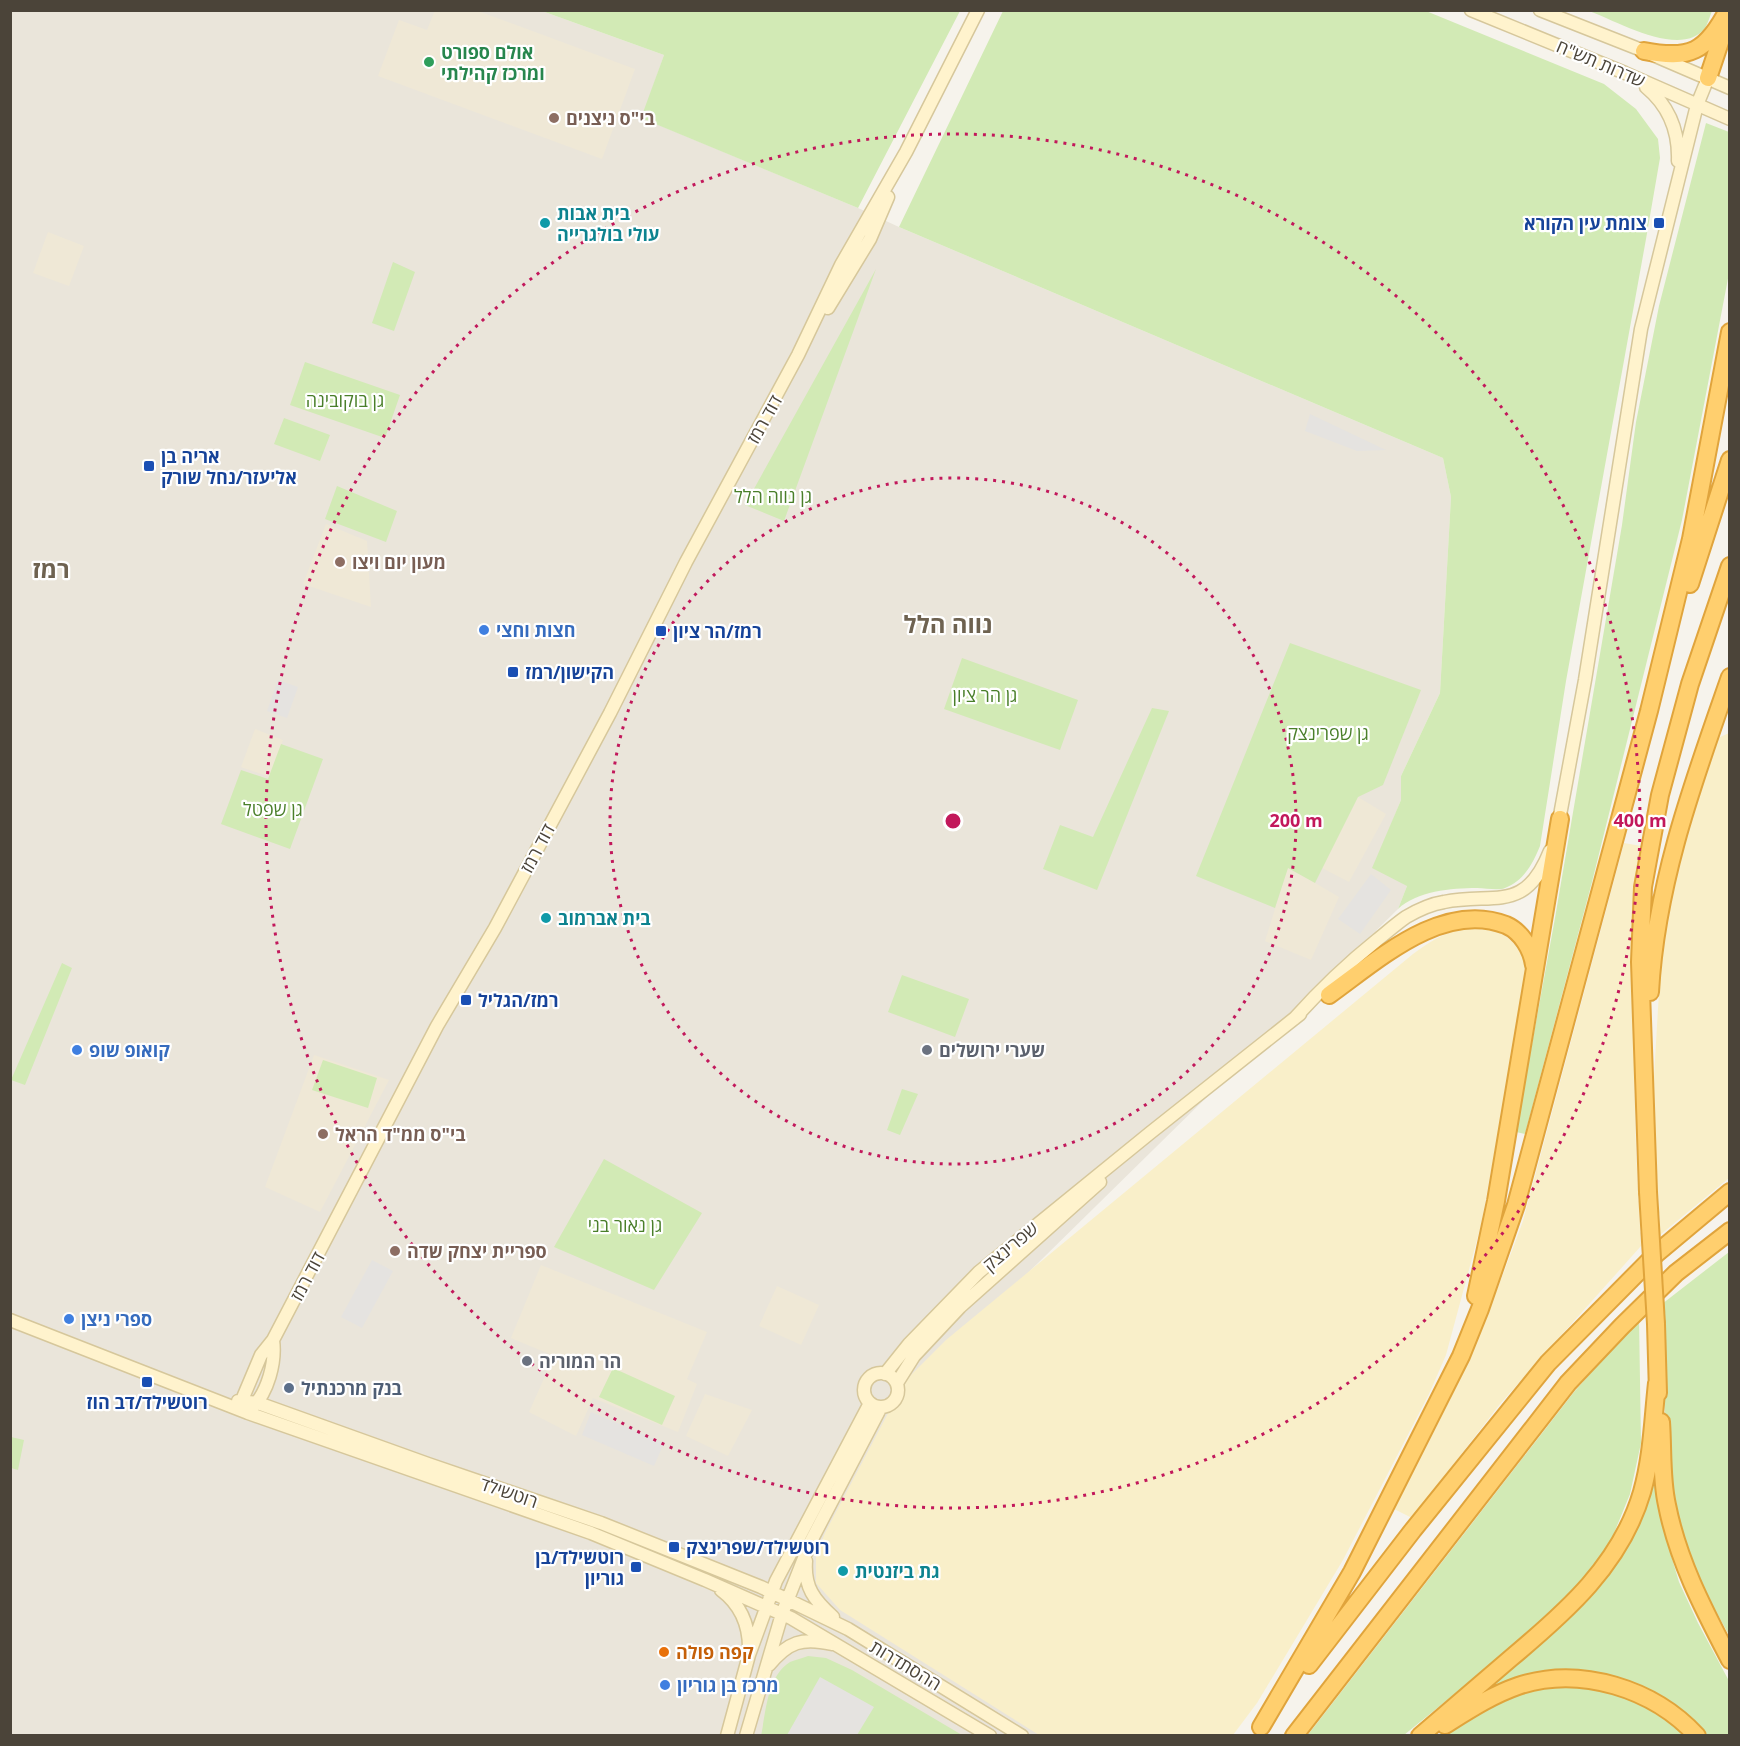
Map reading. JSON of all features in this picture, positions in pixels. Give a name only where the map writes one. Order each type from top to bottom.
[{"type":"highway","points":[[1644,51],[1676,56],[1696,51],[1706,44],[1718,30],[1729,12]]},
{"type":"highway","points":[[1708,78],[1729,12]]},
{"type":"highway","points":[[1258,1731],[1352,1572],[1461,1356],[1516,1205],[1649,711],[1691,539],[1730,332]]},
{"type":"highway","points":[[1649,711],[1730,460]]},
{"type":"highway","points":[[1730,566],[1690,684],[1660,795],[1644,887],[1640,962],[1657,1383],[1666,1503],[1676,1542],[1694,1589],[1730,1660]]},
{"type":"highway","points":[[1716,609],[1730,576]]},
{"type":"highway","points":[[1645,1070],[1654,955],[1671,858],[1684,812],[1730,677]]},
{"type":"highway","points":[[1461,1356],[1496,1201],[1560,819]]},
{"type":"highway","points":[[1329,995],[1401,944],[1428,930],[1476,918],[1494,920],[1511,927],[1521,937],[1531,950],[1534,963],[1533,986]]},
{"type":"highway","points":[[1258,1731],[1413,1530],[1548,1363],[1657,1253],[1730,1192]]},
{"type":"highway","points":[[1294,1736],[1569,1383],[1676,1273],[1730,1231]]},
{"type":"highway","points":[[1420,1736],[1549,1626],[1588,1588],[1604,1567],[1624,1536],[1642,1492],[1648,1464],[1657,1383]]},
{"type":"highway","points":[[1429,1736],[1485,1700],[1504,1691],[1520,1685],[1553,1680],[1595,1681],[1621,1687],[1668,1710],[1697,1736]]},
{"type":"main road","name":"דוד רמז","points":[[242,1400],[261,1355],[273,1340],[433,1033],[500,918],[610,713],[659,620],[686,562],[798,355],[870,239],[906,152],[978,10]]},
{"type":"main road","name":"שדרות תש\"ח","points":[[1471,10],[1730,119]]},
{"type":"main road","name":"שדרות תש\"ח","points":[[1540,10],[1730,88]]},
{"type":"main road","points":[[1625,73],[1648,88],[1658,98],[1671,119],[1678,144],[1675,189]]},
{"type":"main road","points":[[1675,189],[1697,105],[1708,78]]},
{"type":"main road","name":"שפרינצק","points":[[1294,1019],[1337,974],[1405,918],[1443,902],[1504,898],[1522,891],[1543,868],[1560,819],[1585,680],[1641,329],[1675,189]]},
{"type":"main road","name":"שפרינצק","points":[[885,1374],[909,1344],[979,1272],[1294,1019],[1329,995]]},
{"type":"main road","name":"שפרינצק","points":[[897,1383],[914,1356],[960,1307],[1106,1177],[1150,1133]]},
{"type":"main road","name":"רוטשילד","points":[[10,1320],[248,1413],[591,1533],[782,1614]]},
{"type":"main road","name":"דוד רמז","points":[[248,1413],[258,1403],[273,1365],[273,1340]]},
{"type":"main road","points":[[875,1374],[885,1374],[897,1383],[899,1392],[897,1398],[889,1406],[876,1405],[864,1392],[867,1381],[875,1374]]},
{"type":"main road","points":[[242,1400],[248,1413]]},
{"type":"main road","name":"רוטשילד","points":[[225,1403],[242,1400],[258,1403],[601,1523],[788,1599]]},
{"type":"main road","points":[[746,1736],[782,1614],[810,1543],[876,1405]]},
{"type":"main road","points":[[727,1736],[749,1655],[772,1592],[797,1539],[876,1405]]},
{"type":"main road","points":[[810,1543],[805,1576],[810,1594],[826,1612],[848,1629]]},
{"type":"main road","points":[[705,1580],[731,1599],[742,1613],[748,1631],[749,1655]]},
{"type":"main road","name":"ההסתדרות","points":[[788,1599],[848,1629],[1022,1736]]},
{"type":"main road","name":"ההסתדרות","points":[[782,1614],[846,1649],[990,1736]]},
{"type":"main road","points":[[762,1680],[768,1666],[787,1646],[812,1641],[846,1649]]},
{"type":"shaded area","name":"בי\"ס ניצנים","points":[[435,10],[478,11],[635,69],[602,159],[378,76],[399,20],[427,30]]},
{"type":"shaded area","points":[[11,11],[542,11],[664,55],[642,118],[1443,458],[1451,497],[1440,693],[1401,776],[1401,800],[1390,827],[1407,886],[1398,909],[918,1381],[1059,1735],[11,1736]]},
{"type":"shaded area","points":[[48,232],[84,246],[69,286],[33,273]]},
{"type":"shaded area","points":[[1310,414],[1386,450],[1357,451],[1305,431]]},
{"type":"shaded area","name":"מעון יום ויצו","points":[[326,524],[367,541],[371,607],[303,584]]},
{"type":"shaded area","points":[[278,680],[298,687],[287,718],[267,711]]},
{"type":"shaded area","points":[[255,729],[283,740],[270,777],[241,767]]},
{"type":"shaded area","points":[[1358,797],[1386,814],[1349,882],[1322,868]]},
{"type":"shaded area","points":[[1288,867],[1339,897],[1311,960],[1265,941]]},
{"type":"shaded area","points":[[1371,874],[1391,890],[1360,934],[1338,919]]},
{"type":"shaded area","name":"בי\"ס ממ\"ד הראל","points":[[314,1055],[389,1080],[320,1212],[265,1187]]},
{"type":"shaded area","points":[[372,1260],[393,1271],[362,1328],[341,1317]]},
{"type":"shaded area","points":[[541,1265],[707,1332],[687,1379],[697,1384],[678,1432],[593,1398],[576,1436],[529,1412],[554,1356],[511,1338]]},
{"type":"shaded area","points":[[777,1286],[819,1305],[801,1345],[759,1326]]},
{"type":"shaded area","points":[[705,1394],[752,1410],[728,1456],[686,1436]]},
{"type":"shaded area","points":[[591,1412],[664,1443],[654,1466],[582,1435]]},
{"type":"shaded area","points":[[820,1677],[874,1707],[857,1735],[787,1735]]},
{"type":"green space","points":[[960,10],[858,208],[641,118],[664,55],[542,11]]},
{"type":"green space","points":[[1003,11],[1426,11],[1604,84],[1636,109],[1658,139],[1660,158],[1566,681],[1540,846],[1527,871],[1512,885],[1499,889],[1467,888],[1424,894],[1398,909],[1407,886],[1372,868],[1401,800],[1401,776],[1440,693],[1451,497],[1443,458],[899,227]]},
{"type":"green space","points":[[1589,11],[1712,11],[1705,28],[1694,37],[1681,40],[1648,35]]},
{"type":"green space","points":[[1706,123],[1729,132],[1730,268],[1682,520],[1592,882],[1525,1134],[1516,1132],[1622,525],[1636,422],[1659,306]]},
{"type":"green space","points":[[393,262],[415,272],[394,331],[372,323]]},
{"type":"green space","name":"גן נווה הלל","points":[[876,269],[784,521],[745,505]]},
{"type":"green space","name":"גן בוקובינה","points":[[305,362],[400,395],[385,438],[290,405]]},
{"type":"green space","points":[[284,418],[330,435],[320,461],[274,444]]},
{"type":"green space","points":[[337,486],[397,511],[386,542],[325,519]]},
{"type":"green space","name":"גן שפרינצק","points":[[1290,643],[1421,690],[1383,785],[1358,797],[1315,883],[1288,868],[1275,908],[1196,876]]},
{"type":"green space","name":"גן הר ציון","points":[[962,658],[1078,700],[1060,750],[944,709]]},
{"type":"green space","points":[[1152,708],[1169,711],[1097,890],[1043,869],[1060,825],[1093,837]]},
{"type":"green space","name":"גן שפטל","points":[[281,744],[323,759],[290,849],[221,824],[241,770],[268,779]]},
{"type":"green space","points":[[62,963],[72,968],[25,1085],[11,1080]]},
{"type":"green space","points":[[902,975],[969,999],[955,1037],[888,1012]]},
{"type":"green space","points":[[323,1060],[377,1078],[368,1108],[312,1090]]},
{"type":"green space","points":[[902,1089],[918,1094],[900,1135],[887,1130]]},
{"type":"green space","name":"גן נאור בני","points":[[604,1159],[702,1213],[654,1290],[554,1247]]},
{"type":"green space","points":[[1729,1252],[1729,1635],[1693,1564],[1680,1524],[1666,1430],[1662,1304]]},
{"type":"green space","points":[[1639,1318],[1641,1443],[1630,1494],[1601,1565],[1505,1653],[1404,1735],[1307,1736],[1574,1392]]},
{"type":"green space","points":[[613,1368],[675,1396],[662,1425],[599,1397]]},
{"type":"green space","points":[[11,1437],[24,1440],[18,1470],[11,1468]]},
{"type":"green space","points":[[1655,1476],[1662,1525],[1679,1582],[1729,1681],[1729,1735],[1707,1735],[1672,1704],[1623,1680],[1493,1690],[1489,1685],[1564,1623],[1598,1589],[1631,1541]]},
{"type":"green space","points":[[808,1656],[826,1658],[852,1670],[962,1735],[761,1736],[769,1695],[776,1676],[790,1662]]},
{"type":"green space","points":[[1604,1683],[1697,1736],[1437,1736],[1485,1700],[1520,1685]]},
{"type":"sand","points":[[1729,733],[1729,1178],[1660,1235],[1653,1094],[1661,958],[1675,871],[1685,835],[1718,738]]},
{"type":"sand","points":[[1624,843],[1641,846],[1631,932],[1636,1150],[1641,1246],[1500,1404],[1412,1518],[1394,1509],[1464,1368],[1523,1221]]},
{"type":"sand","points":[[1480,925],[1511,940],[1520,952],[1528,970],[1481,1225],[1446,1355],[1429,1394],[1343,1560],[1257,1703],[1233,1735],[1039,1735],[840,1610],[816,1583],[816,1555],[825,1533],[905,1381],[946,1340],[1413,954],[1445,935]]},
{"type":"place","name":"אולם ספורט ומרכז קהילתי","points":[[429,62]]},
{"type":"place","name":"בי\"ס ניצנים","points":[[554,118]]},
{"type":"place","name":"בית אבות עולי בולגרייה","points":[[545,223]]},
{"type":"place","name":"צומת עין הקורא","points":[[1659,223]]},
{"type":"place","name":"אריה בן אליעזר/נחל שורק","points":[[149,466]]},
{"type":"place","name":"מעון יום ויצו","points":[[340,562]]},
{"type":"place","name":"חצות וחצי","points":[[484,630]]},
{"type":"place","name":"רמז/הר ציון","points":[[661,631]]},
{"type":"place","name":"הקישון/רמז","points":[[513,672]]},
{"type":"place","name":"בית אברמוב","points":[[546,918]]},
{"type":"place","name":"רמז/הגליל","points":[[466,1000]]},
{"type":"place","name":"קואופ שופ","points":[[77,1050]]},
{"type":"place","name":"שערי ירושלים","points":[[927,1050]]},
{"type":"place","name":"בי\"ס ממ\"ד הראל","points":[[323,1134]]},
{"type":"place","name":"ספריית יצחק שדה","points":[[395,1251]]},
{"type":"place","name":"ספרי ניצן","points":[[69,1319]]},
{"type":"place","name":"הר המוריה","points":[[527,1361]]},
{"type":"place","name":"רוטשילד/דב הוז","points":[[147,1382]]},
{"type":"place","name":"בנק מרכנתיל","points":[[289,1388]]},
{"type":"place","name":"רוטשילד/שפרינצק","points":[[674,1547]]},
{"type":"place","name":"רוטשילד/בן גוריון","points":[[636,1567]]},
{"type":"place","name":"גת ביזנטית","points":[[843,1571]]},
{"type":"place","name":"קפה פולה","points":[[664,1652]]},
{"type":"place","name":"מרכז בן גוריון","points":[[665,1685]]},
{"type":"district","name":"רמז","points":[[51,568]]},
{"type":"district","name":"נווה הלל","points":[[948,623]]}]
